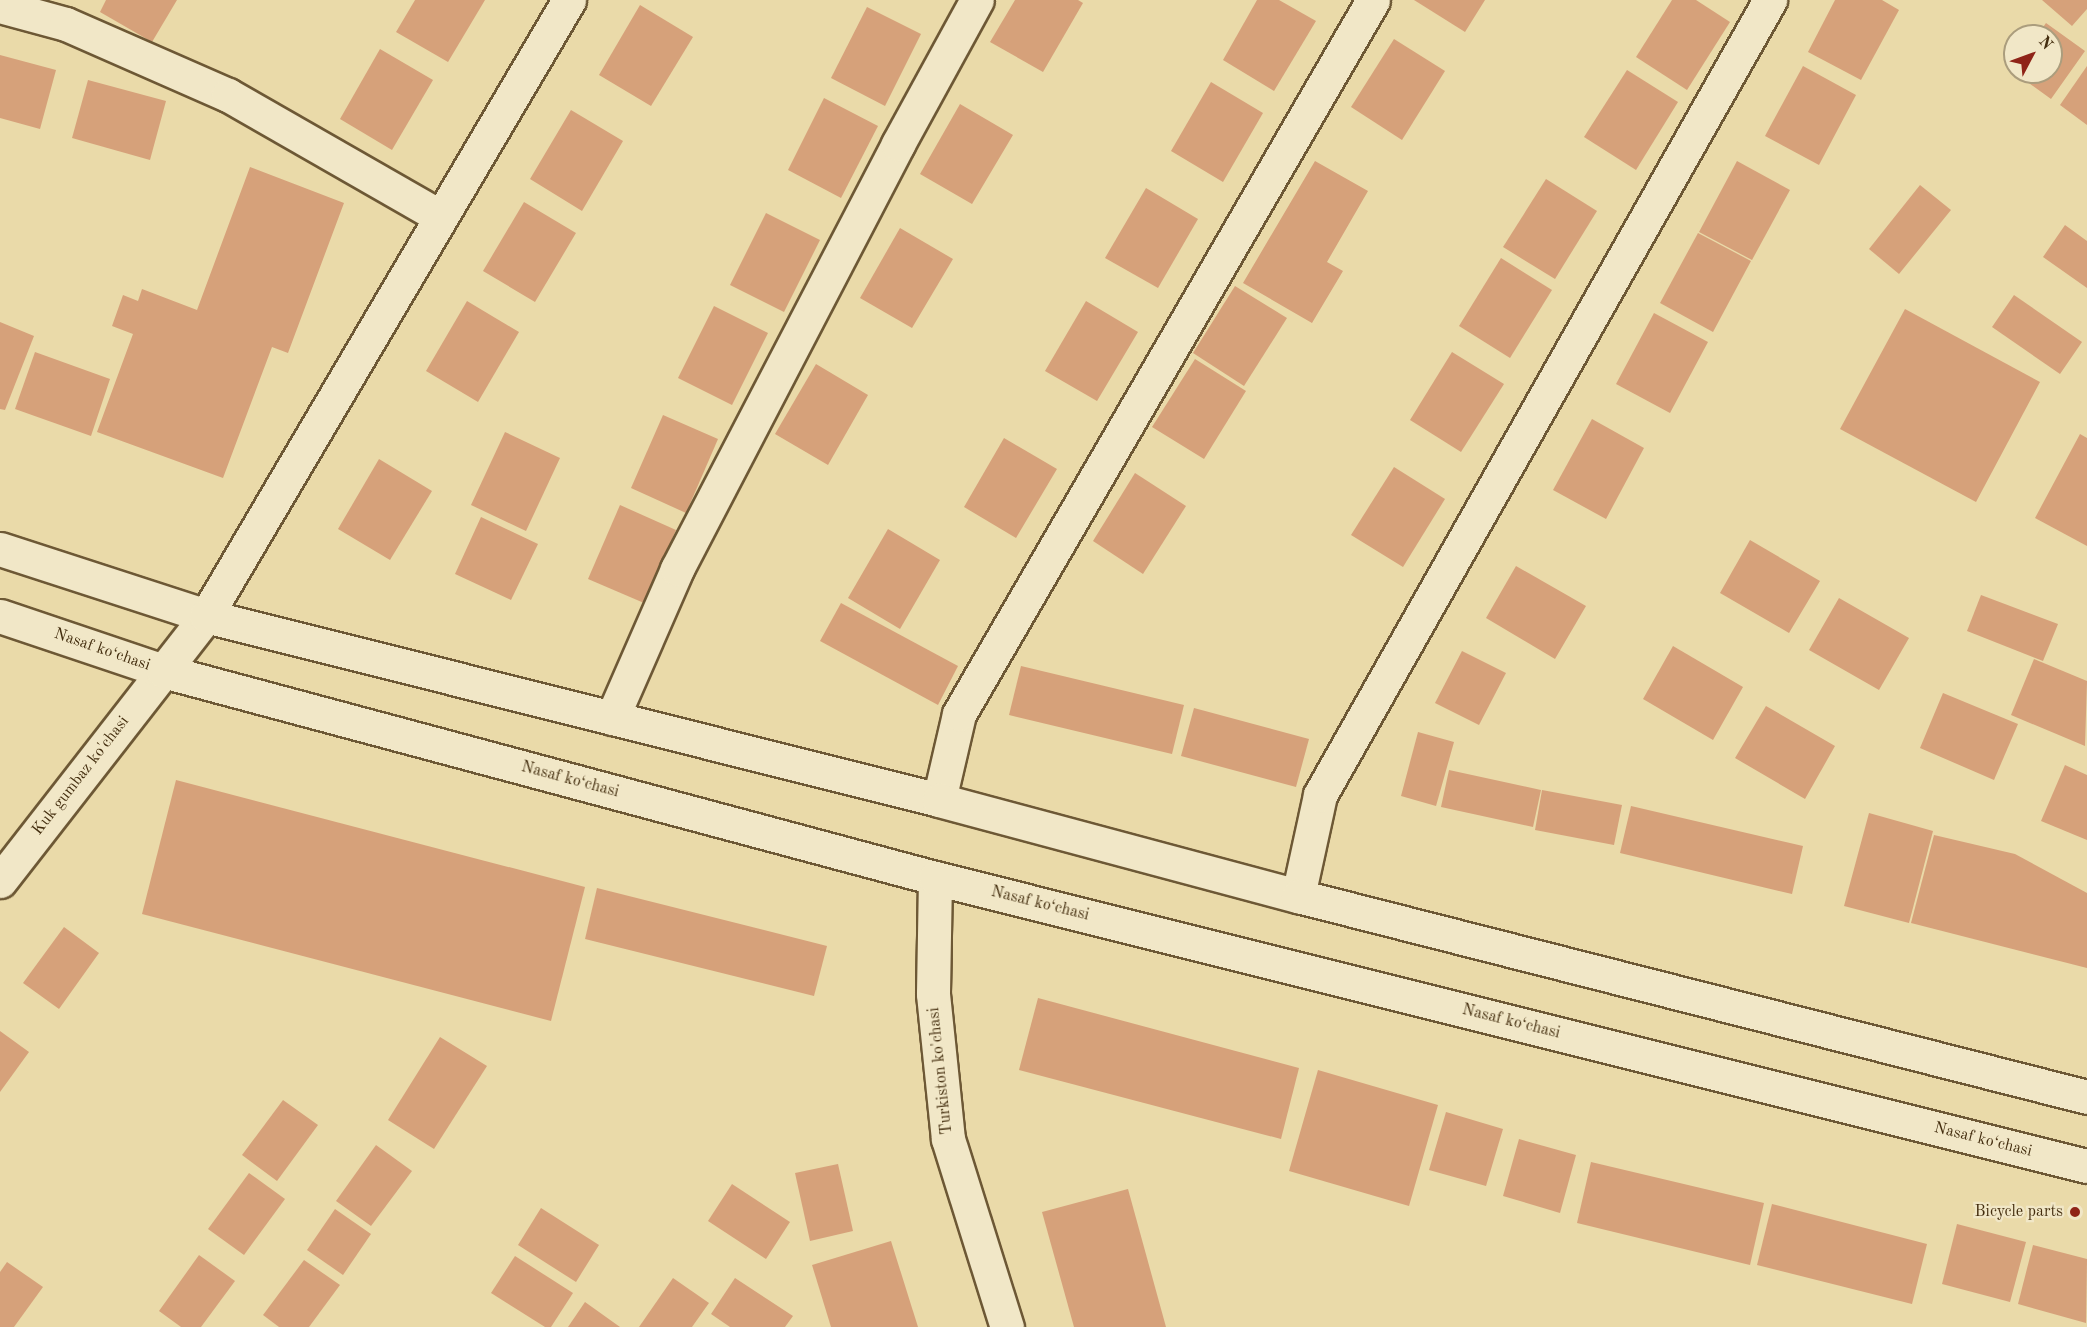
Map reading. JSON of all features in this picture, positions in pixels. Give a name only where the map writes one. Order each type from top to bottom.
[{"type":"street","name":"Kuk gumbaz ko'chasi","points":[[0,881],[206,616],[568,0]]},
{"type":"street","points":[[612,718],[677,569],[898,144],[977,0]]},
{"type":"street","points":[[939,800],[959,714],[1373,0]]},
{"type":"street","points":[[1298,896],[1320,795],[1770,0]]},
{"type":"street","points":[[0,6],[72,12],[228,95],[439,216]]},
{"type":"street","points":[[0,549],[206,616],[939,800],[1298,896],[2087,1096]]},
{"type":"street","name":"Nasaf ko‘chasi","points":[[0,616],[163,671],[935,878],[2087,1166]]},
{"type":"street","name":"Turkiston ko'chasi","points":[[935,878],[933,994],[948,1139],[1007,1327]]},
{"type":"building","points":[[106,0],[177,0],[152,42],[100,12]]},
{"type":"building","points":[[415,0],[485,0],[448,62],[396,32]]},
{"type":"building","points":[[1015,0],[1078,0],[1083,3],[1043,72],[990,42]]},
{"type":"building","points":[[1257,0],[1279,0],[1316,21],[1274,91],[1223,60]]},
{"type":"building","points":[[1414,0],[1485,0],[1465,32]]},
{"type":"building","points":[[1672,0],[1696,0],[1730,22],[1687,90],[1636,57]]},
{"type":"building","points":[[1835,0],[1882,0],[1899,10],[1861,80],[1808,52]]},
{"type":"building","points":[[2042,0],[2087,0],[2087,9],[2072,26]]},
{"type":"building","points":[[640,5],[693,37],[651,106],[599,75]]},
{"type":"building","points":[[867,7],[921,34],[885,106],[831,78]]},
{"type":"building","points":[[2063,35],[2085,51],[2063,82]]},
{"type":"building","points":[[1394,39],[1445,71],[1402,140],[1351,107]]},
{"type":"building","points":[[380,49],[433,80],[392,150],[340,119]]},
{"type":"building","points":[[0,55],[56,70],[40,129],[0,118]]},
{"type":"building","points":[[1803,66],[1856,95],[1819,165],[1765,136]]},
{"type":"building","points":[[2087,66],[2087,125],[2060,105]]},
{"type":"building","points":[[1627,70],[1678,102],[1636,170],[1584,137]]},
{"type":"building","points":[[88,80],[166,101],[150,160],[72,138]]},
{"type":"building","points":[[1211,82],[1263,113],[1223,182],[1171,151]]},
{"type":"building","points":[[2030,84],[2062,84],[2051,99]]},
{"type":"building","points":[[824,98],[878,126],[841,198],[788,170]]},
{"type":"building","points":[[960,104],[1013,135],[972,204],[920,174]]},
{"type":"building","points":[[571,110],[623,141],[582,211],[530,179]]},
{"type":"building","points":[[1315,161],[1368,191],[1327,262],[1343,271],[1312,323],[1243,283]]},
{"type":"building","points":[[1737,161],[1790,190],[1752,260],[1699,232]]},
{"type":"building","points":[[250,167],[344,203],[288,353],[272,347],[223,478],[97,432],[133,334],[112,326],[123,295],[138,301],[142,289],[197,310]]},
{"type":"building","points":[[1546,179],[1597,211],[1555,279],[1503,247]]},
{"type":"building","points":[[1920,185],[1951,210],[1899,274],[1869,249]]},
{"type":"building","points":[[1146,188],[1198,219],[1158,288],[1105,258]]},
{"type":"building","points":[[524,202],[576,233],[535,302],[483,271]]},
{"type":"building","points":[[766,213],[820,240],[784,312],[730,285]]},
{"type":"building","points":[[2065,225],[2087,241],[2087,288],[2043,257]]},
{"type":"building","points":[[900,228],[953,259],[912,328],[860,298]]},
{"type":"building","points":[[1698,233],[1751,261],[1713,332],[1660,303]]},
{"type":"building","points":[[1501,258],[1552,290],[1510,358],[1459,326]]},
{"type":"building","points":[[1235,286],[1287,318],[1244,386],[1193,353]]},
{"type":"building","points":[[2014,295],[2082,342],[2060,374],[1992,327]]},
{"type":"building","points":[[467,301],[519,332],[478,402],[426,371]]},
{"type":"building","points":[[1086,301],[1138,332],[1097,401],[1045,371]]},
{"type":"building","points":[[714,306],[768,333],[732,405],[678,378]]},
{"type":"building","points":[[1905,309],[2040,382],[1976,502],[1840,429]]},
{"type":"building","points":[[1654,313],[1708,342],[1670,413],[1616,384]]},
{"type":"building","points":[[0,322],[34,336],[5,410],[0,409]]},
{"type":"building","points":[[35,352],[110,379],[91,436],[15,409]]},
{"type":"building","points":[[1452,352],[1504,384],[1461,452],[1410,420]]},
{"type":"building","points":[[1195,359],[1246,391],[1204,459],[1152,427]]},
{"type":"building","points":[[816,364],[868,395],[828,465],[775,434]]},
{"type":"building","points":[[663,415],[718,439],[686,513],[631,488]]},
{"type":"building","points":[[1592,419],[1644,448],[1606,519],[1553,490]]},
{"type":"building","points":[[505,432],[560,458],[526,531],[471,505]]},
{"type":"building","points":[[2080,434],[2087,438],[2087,546],[2035,518]]},
{"type":"building","points":[[1004,438],[1057,469],[1016,538],[964,507]]},
{"type":"building","points":[[379,459],[432,491],[390,560],[338,529]]},
{"type":"building","points":[[1394,467],[1445,499],[1403,567],[1351,535]]},
{"type":"building","points":[[1135,473],[1186,506],[1143,574],[1093,541]]},
{"type":"building","points":[[620,505],[676,530],[644,603],[588,579]]},
{"type":"building","points":[[481,517],[538,544],[511,600],[455,574]]},
{"type":"building","points":[[888,529],[940,560],[900,629],[848,598]]},
{"type":"building","points":[[1750,540],[1820,581],[1789,633],[1720,593]]},
{"type":"building","points":[[1516,566],[1586,606],[1555,659],[1486,618]]},
{"type":"building","points":[[1981,595],[2058,624],[2043,661],[1967,631]]},
{"type":"building","points":[[1839,598],[1909,638],[1879,690],[1809,650]]},
{"type":"building","points":[[841,603],[958,666],[938,705],[820,641]]},
{"type":"building","points":[[1673,646],[1743,687],[1713,740],[1643,699]]},
{"type":"building","points":[[1462,651],[1506,673],[1479,725],[1435,703]]},
{"type":"building","points":[[2034,659],[2087,681],[2085,746],[2011,715]]},
{"type":"building","points":[[1021,666],[1184,705],[1172,754],[1009,715]]},
{"type":"building","points":[[1943,693],[2018,724],[1994,780],[1920,748]]},
{"type":"building","points":[[1766,706],[1835,746],[1805,799],[1735,758]]},
{"type":"building","points":[[1194,708],[1309,739],[1296,787],[1181,756]]},
{"type":"building","points":[[1418,732],[1454,742],[1436,806],[1401,796]]},
{"type":"building","points":[[2065,765],[2087,775],[2087,840],[2041,821]]},
{"type":"building","points":[[1449,770],[1541,790],[1533,827],[1441,807]]},
{"type":"building","points":[[176,780],[585,887],[551,1021],[142,914]]},
{"type":"building","points":[[1542,790],[1622,805],[1614,845],[1535,830]]},
{"type":"building","points":[[1631,806],[1803,846],[1792,894],[1620,853]]},
{"type":"building","points":[[1869,813],[1933,831],[1909,923],[1844,906]]},
{"type":"building","points":[[1934,835],[2015,854],[2087,893],[2087,968],[1911,923]]},
{"type":"building","points":[[597,888],[827,946],[814,996],[585,939]]},
{"type":"building","points":[[64,927],[99,953],[59,1009],[23,983]]},
{"type":"building","points":[[1038,998],[1299,1068],[1281,1139],[1019,1070]]},
{"type":"building","points":[[0,1031],[29,1052],[0,1092]]},
{"type":"building","points":[[440,1037],[487,1066],[434,1149],[388,1120]]},
{"type":"building","points":[[1318,1070],[1438,1105],[1409,1206],[1289,1171]]},
{"type":"building","points":[[283,1100],[318,1125],[277,1181],[242,1155]]},
{"type":"building","points":[[1446,1112],[1503,1129],[1486,1186],[1429,1170]]},
{"type":"building","points":[[1519,1139],[1576,1155],[1560,1213],[1503,1196]]},
{"type":"building","points":[[376,1145],[412,1171],[371,1226],[336,1201]]},
{"type":"building","points":[[1591,1162],[1764,1203],[1750,1265],[1577,1223]]},
{"type":"building","points":[[838,1164],[853,1231],[810,1241],[795,1173]]},
{"type":"building","points":[[249,1173],[285,1199],[244,1255],[208,1229]]},
{"type":"building","points":[[732,1184],[790,1222],[766,1259],[708,1221]]},
{"type":"building","points":[[1128,1189],[1166,1327],[1074,1327],[1042,1212]]},
{"type":"building","points":[[1772,1204],[1927,1244],[1912,1304],[1757,1265]]},
{"type":"building","points":[[541,1208],[599,1245],[576,1282],[518,1245]]},
{"type":"building","points":[[335,1209],[371,1234],[343,1275],[307,1250]]},
{"type":"building","points":[[1957,1224],[2026,1242],[2010,1302],[1942,1284]]},
{"type":"building","points":[[891,1241],[918,1327],[831,1327],[812,1265]]},
{"type":"building","points":[[2033,1245],[2087,1259],[2086,1323],[2018,1304]]},
{"type":"building","points":[[199,1255],[235,1281],[201,1327],[181,1327],[159,1311]]},
{"type":"building","points":[[515,1256],[573,1293],[551,1327],[545,1327],[491,1293]]},
{"type":"building","points":[[304,1260],[340,1285],[309,1327],[279,1327],[263,1315]]},
{"type":"building","points":[[7,1262],[43,1287],[14,1327],[0,1327],[0,1272]]},
{"type":"building","points":[[673,1278],[709,1303],[692,1327],[639,1327]]},
{"type":"building","points":[[735,1278],[793,1316],[785,1327],[730,1327],[711,1314]]},
{"type":"building","points":[[585,1302],[620,1327],[568,1327]]},
{"type":"place","name":"Bicycle parts","points":[[2075,1212]]}]
